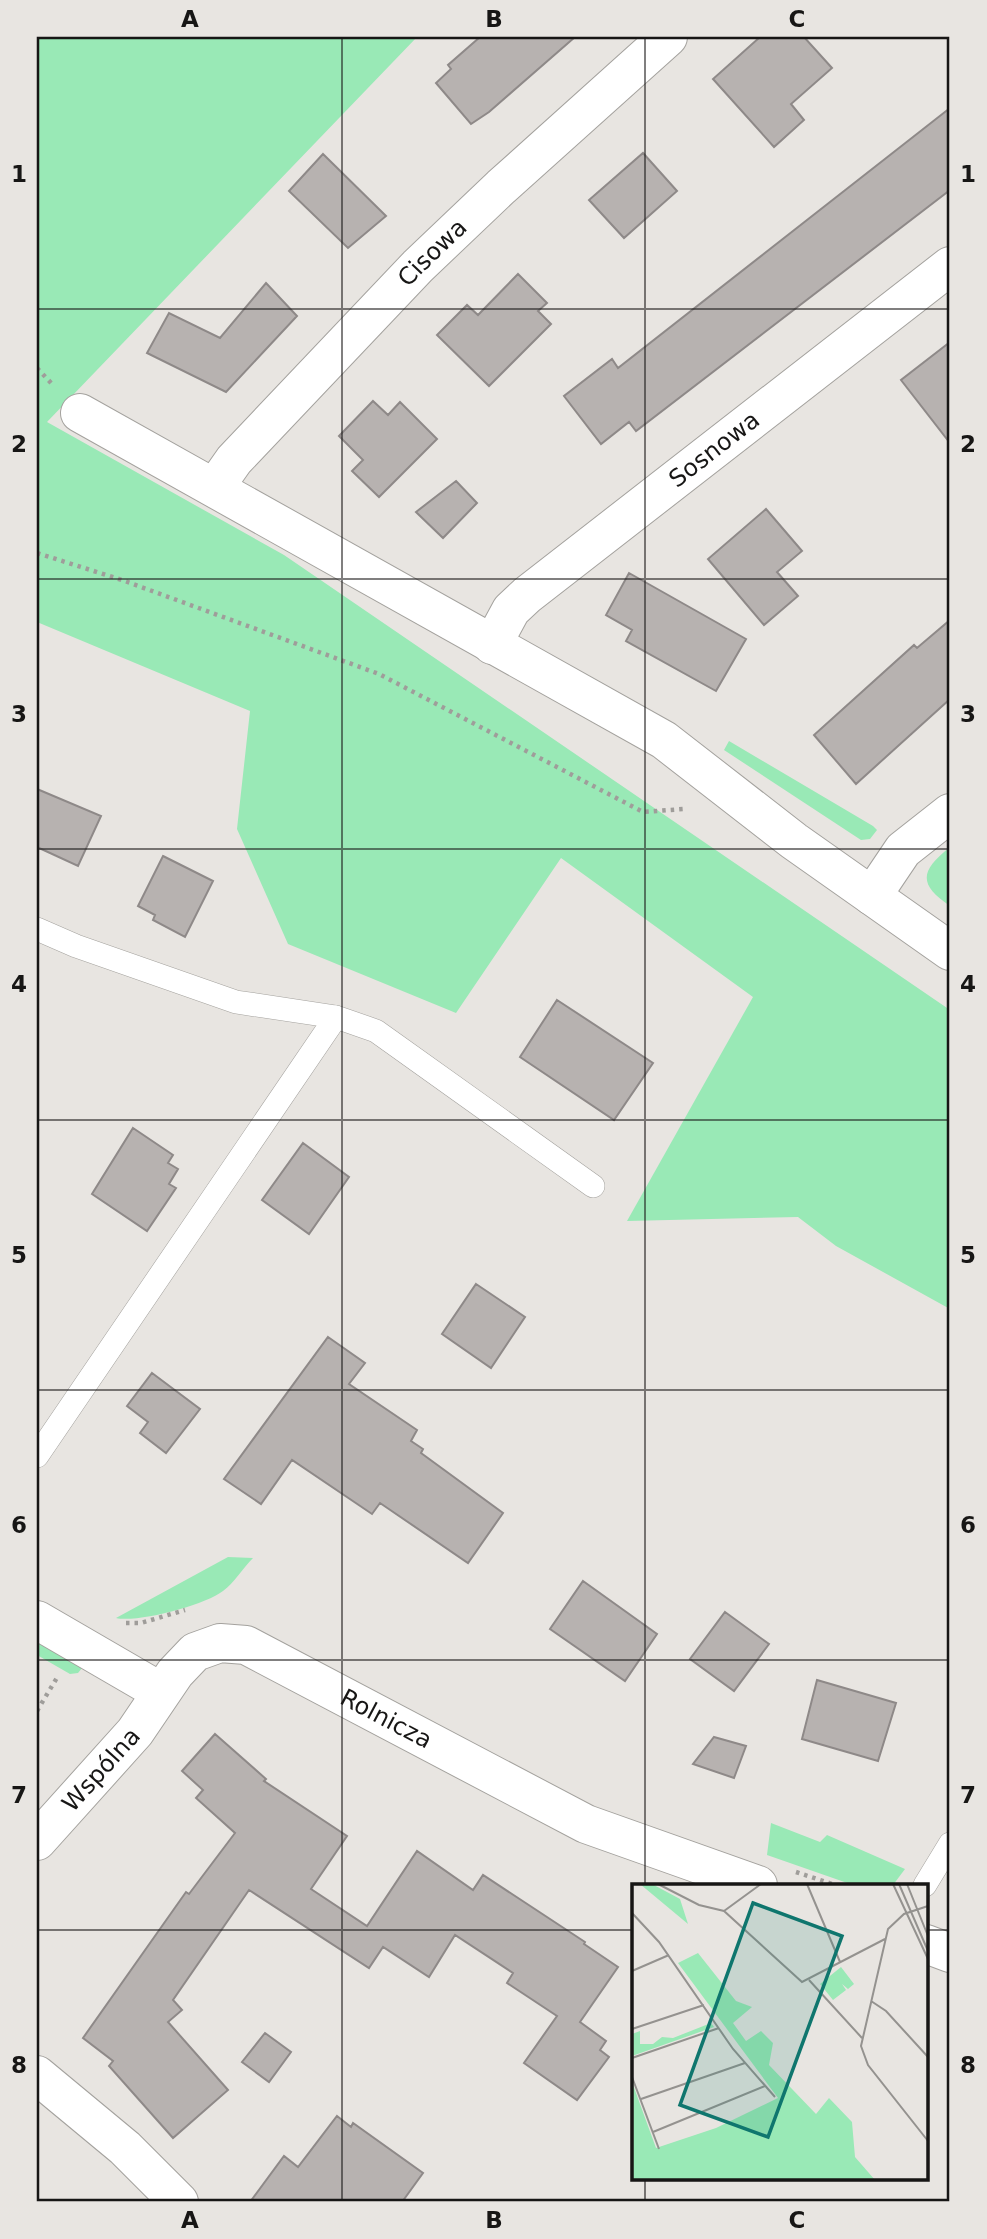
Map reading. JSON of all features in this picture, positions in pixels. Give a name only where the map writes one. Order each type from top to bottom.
[{"type":"street","name":"Cisowa","points":[[215,487],[234,460],[418,266],[510,178],[668,37]]},
{"type":"street","name":"Sosnowa","points":[[492,645],[511,610],[527,595],[950,266]]},
{"type":"street","points":[[80,413],[664,740],[950,951]]},
{"type":"street","points":[[872,896],[903,850],[950,813]]},
{"type":"street","points":[[37,1620],[161,1692]]},
{"type":"street","name":"Rolnicza","points":[[161,1692],[195,1651],[220,1643],[246,1645],[586,1824],[755,1884]]},
{"type":"street","name":"Wspólna","points":[[37,1841],[135,1732],[161,1692]]},
{"type":"street","points":[[37,2075],[125,2148],[179,2202]]},
{"type":"lane","points":[[37,929],[76,946],[236,1002],[336,1017],[376,1031],[593,1186]]},
{"type":"lane","points":[[37,1456],[336,1017]]},
{"type":"lane","points":[[926,1884],[950,1844]]},
{"type":"path","points":[[37,553],[122,580],[379,674],[643,812],[683,809],[684,797]]},
{"type":"path","points":[[48,1668],[71,1682]]},
{"type":"path","points":[[37,1712],[59,1675]]},
{"type":"green space","points":[[37,37],[417,37],[47,422],[284,555],[950,1010],[950,1309],[836,1246],[798,1217],[627,1221],[753,997],[561,858],[456,1013],[288,944],[237,829],[250,711],[37,622]]},
{"type":"green space","points":[[729,741],[877,830],[870,839],[861,840],[724,750]]},
{"type":"green space","points":[[950,847],[950,906],[932,891],[927,877],[933,863]]},
{"type":"green space","points":[[228,1557],[253,1558],[231,1584],[214,1596],[187,1607],[155,1615],[116,1618]]},
{"type":"green space","points":[[37,1642],[82,1668],[78,1673],[70,1674],[37,1655]]},
{"type":"green space","points":[[771,1823],[820,1842],[827,1835],[905,1869],[894,1884],[850,1884],[767,1855]]},
{"type":"building","points":[[480,37],[575,37],[489,112],[471,124],[436,83],[451,69],[448,65]]},
{"type":"building","points":[[760,37],[804,37],[832,68],[791,104],[804,120],[774,147],[713,79]]},
{"type":"building","points":[[950,108],[950,190],[636,431],[629,422],[601,444],[564,396],[612,359],[618,368]]},
{"type":"building","points":[[643,153],[677,191],[624,238],[589,200]]},
{"type":"building","points":[[323,154],[386,216],[348,248],[289,191]]},
{"type":"building","points":[[518,274],[547,303],[538,311],[551,324],[489,386],[437,335],[467,305],[478,315]]},
{"type":"building","points":[[266,283],[297,316],[226,392],[147,353],[169,313],[220,338]]},
{"type":"building","points":[[950,342],[950,443],[901,380]]},
{"type":"building","points":[[373,401],[388,415],[400,402],[437,439],[379,497],[352,471],[363,460],[339,436]]},
{"type":"building","points":[[456,481],[477,503],[443,538],[416,512]]},
{"type":"building","points":[[766,509],[802,551],[777,572],[798,596],[764,625],[708,559]]},
{"type":"building","points":[[629,573],[746,639],[716,691],[626,641],[632,630],[606,615]]},
{"type":"building","points":[[950,620],[950,699],[856,784],[814,735],[914,645],[917,648]]},
{"type":"building","points":[[37,789],[101,816],[78,866],[37,847]]},
{"type":"building","points":[[163,856],[213,881],[185,937],[153,920],[155,915],[138,906]]},
{"type":"building","points":[[557,1000],[653,1063],[614,1120],[520,1057]]},
{"type":"building","points":[[133,1128],[173,1155],[168,1163],[178,1169],[169,1184],[176,1188],[147,1231],[92,1194]]},
{"type":"building","points":[[303,1143],[349,1177],[309,1234],[262,1200]]},
{"type":"building","points":[[476,1284],[525,1317],[491,1368],[442,1334]]},
{"type":"building","points":[[328,1337],[365,1363],[349,1384],[417,1430],[411,1441],[423,1449],[421,1453],[503,1513],[468,1563],[380,1503],[372,1514],[292,1460],[261,1504],[224,1479]]},
{"type":"building","points":[[152,1373],[200,1409],[166,1453],[140,1433],[148,1422],[127,1406]]},
{"type":"building","points":[[583,1581],[657,1634],[625,1681],[550,1629]]},
{"type":"building","points":[[725,1612],[769,1644],[734,1691],[690,1659]]},
{"type":"building","points":[[817,1680],[896,1703],[878,1761],[802,1739]]},
{"type":"building","points":[[215,1734],[266,1779],[264,1781],[347,1836],[311,1889],[367,1926],[417,1851],[473,1890],[483,1875],[618,1967],[580,2022],[606,2041],[600,2050],[609,2057],[577,2100],[524,2063],[557,2016],[507,1983],[513,1973],[455,1935],[429,1977],[383,1947],[369,1968],[249,1890],[173,2000],[182,2010],[168,2022],[228,2090],[173,2138],[109,2066],[113,2061],[83,2038],[186,1892],[189,1894],[235,1833],[196,1798],[203,1790],[182,1771]]},
{"type":"building","points":[[714,1737],[746,1746],[734,1778],[693,1764]]},
{"type":"building","points":[[265,2033],[291,2052],[269,2082],[242,2062]]},
{"type":"building","points":[[337,2116],[351,2127],[353,2123],[423,2173],[402,2202],[250,2202],[284,2156],[298,2167]]}]
